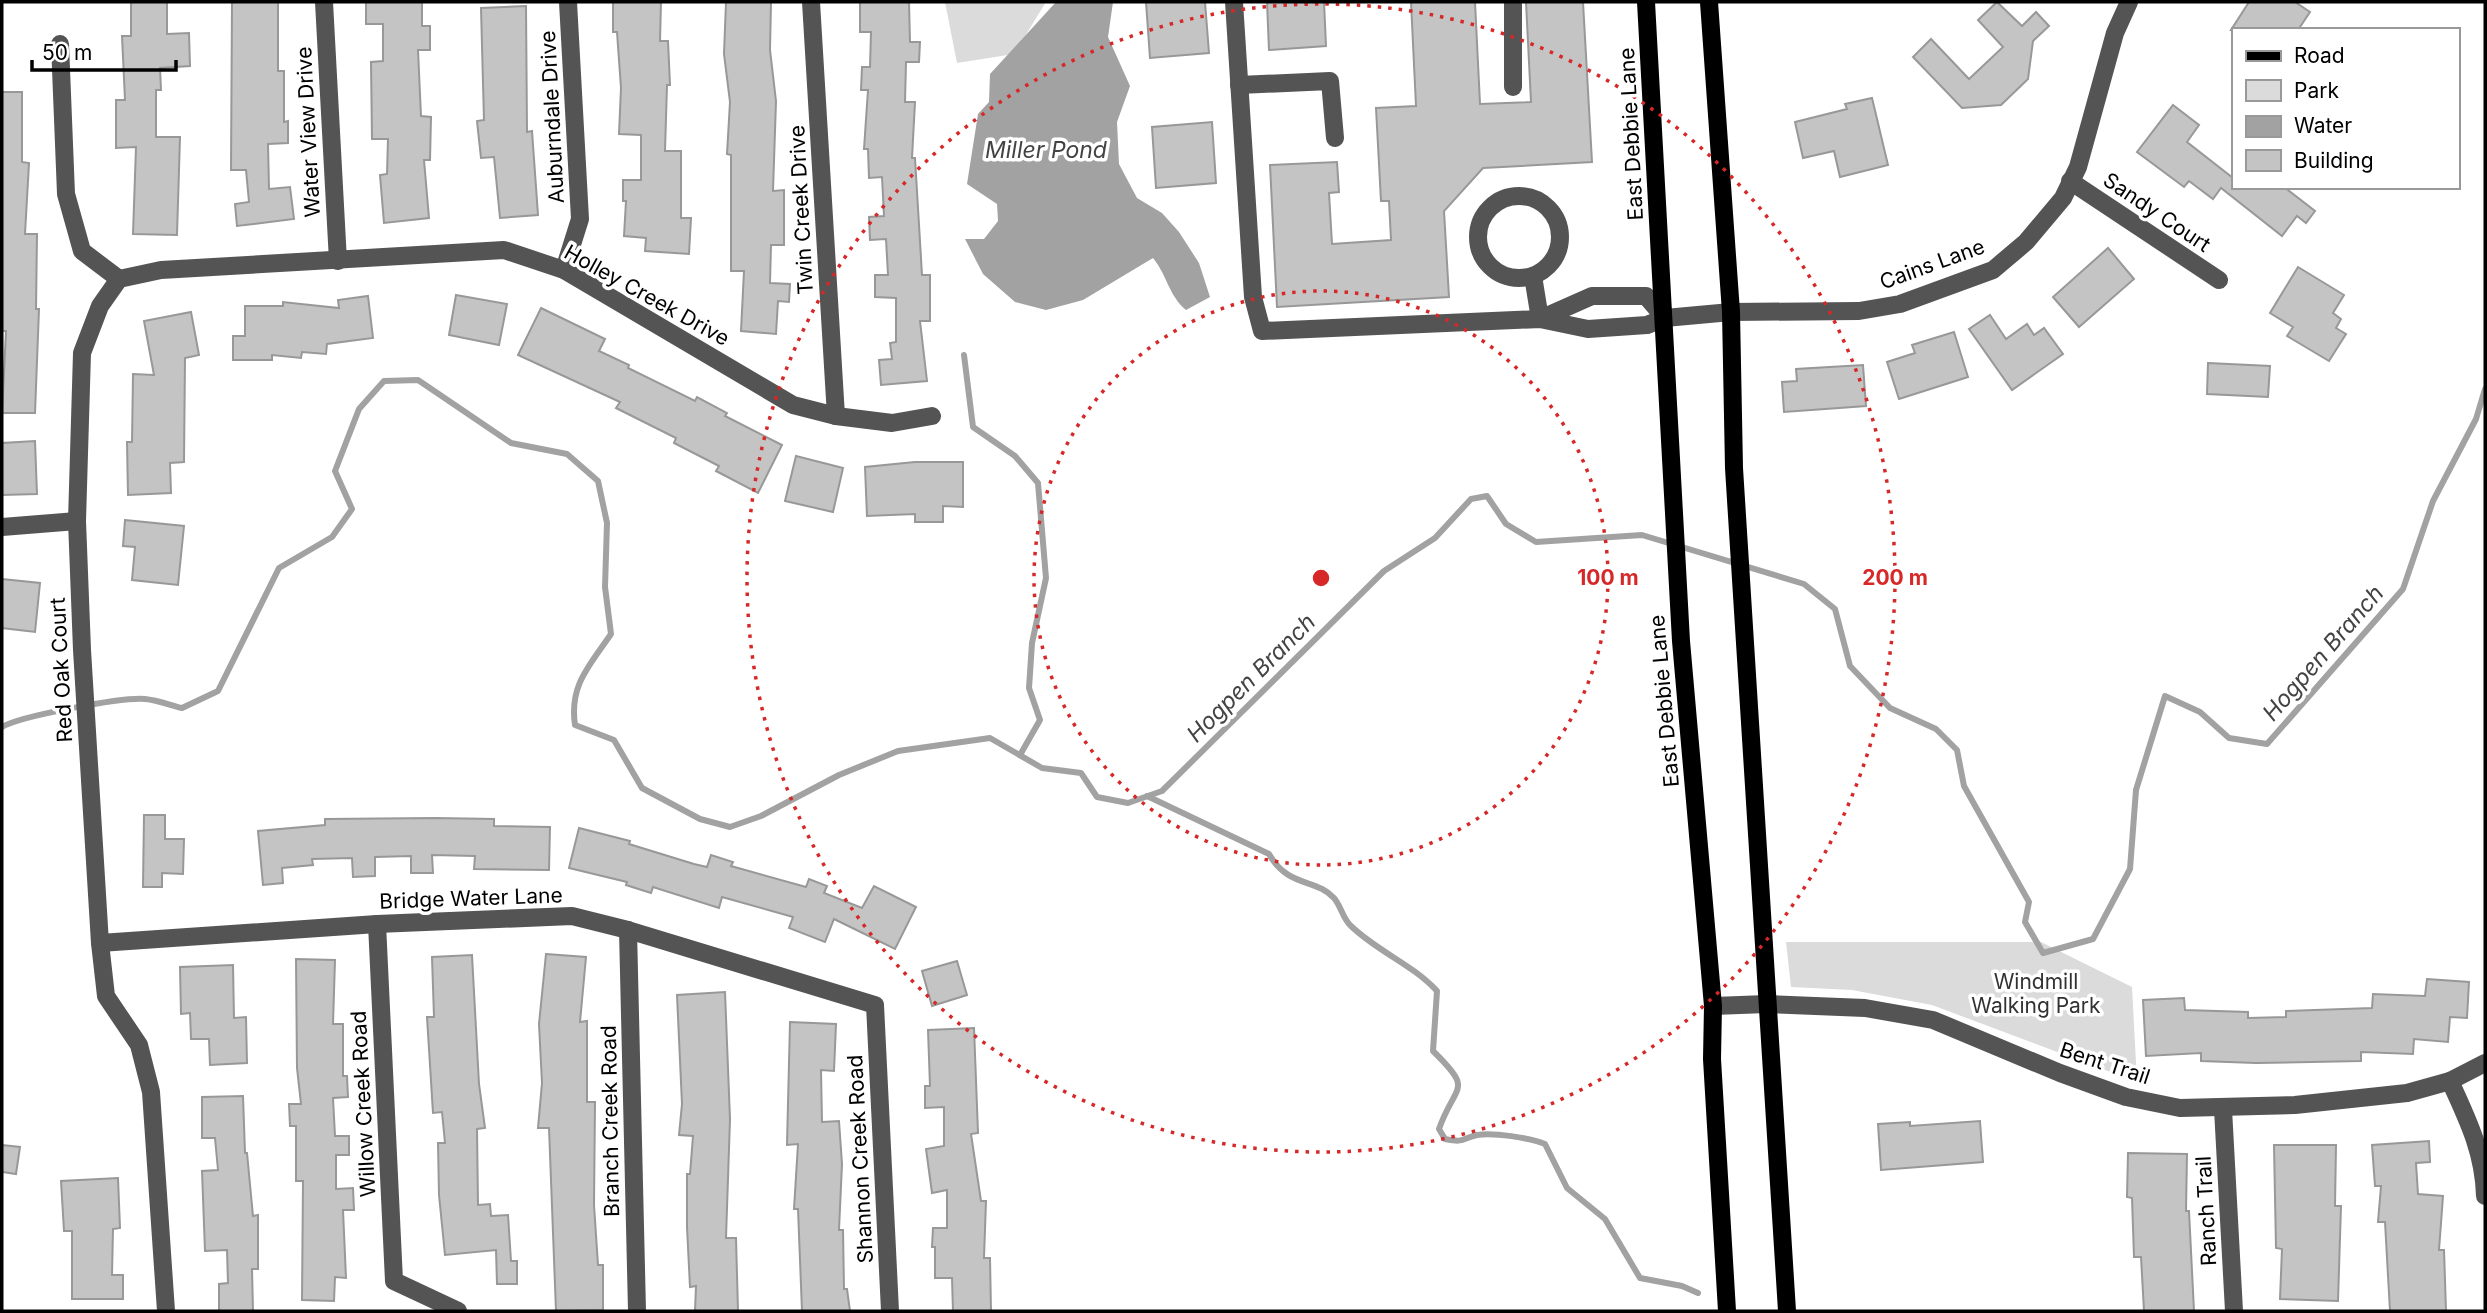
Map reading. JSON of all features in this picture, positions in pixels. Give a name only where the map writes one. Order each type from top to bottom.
[{"type":"main road","name":"East Debbie Lane","points":[[1646,2],[1681,641],[1713,1006],[1712,1059],[1727,1311]]},
{"type":"main road","points":[[1709,2],[1731,312],[1734,468],[1749,661],[1787,1311]]},
{"type":"street","name":"Water View Drive","points":[[324,2],[338,261]]},
{"type":"street","name":"Auburndale Drive","points":[[564,270],[580,219],[568,2]]},
{"type":"street","name":"Twin Creek Drive","points":[[811,2],[836,416]]},
{"type":"street","points":[[1234,2],[1253,297],[1262,331],[1540,319],[1592,296],[1646,296],[1665,318]]},
{"type":"street","points":[[1513,2],[1513,87]]},
{"type":"street","name":"Cains Lane","points":[[1540,319],[1588,329],[1647,325],[1665,318],[1731,312],[1859,311],[1900,304],[1993,270],[2026,242],[2063,198],[2078,167],[2115,33],[2129,2]]},
{"type":"street","points":[[60,44],[66,194],[82,251],[120,279]]},
{"type":"street","points":[[1239,85],[1330,81],[1335,138]]},
{"type":"street","name":"Sandy Court","points":[[2070,181],[2219,280]]},
{"type":"street","points":[[1508,197],[1536,198],[1556,218],[1560,231],[1555,258],[1533,276],[1507,277],[1485,261],[1480,250],[1477,236],[1486,212],[1508,197]]},
{"type":"street","name":"Holley Creek Drive","points":[[120,279],[162,270],[504,250],[564,270],[793,405],[836,416],[892,423],[932,416]]},
{"type":"street","points":[[1533,276],[1540,319]]},
{"type":"street","name":"Red Oak Court","points":[[120,279],[100,306],[82,353],[77,522],[82,650],[100,943],[106,996],[139,1045],[151,1092],[166,1311]]},
{"type":"street","points":[[2,527],[77,522]]},
{"type":"street","name":"Bridge Water Lane","points":[[100,943],[377,924],[572,916],[628,930],[875,1005]]},
{"type":"street","name":"Willow Creek Road","points":[[377,924],[394,1281],[458,1311]]},
{"type":"street","name":"Branch Creek Road","points":[[628,930],[637,1311]]},
{"type":"street","name":"Bent Trail","points":[[1713,1006],[1768,1004],[1866,1008],[1933,1020],[2060,1073],[2126,1097],[2180,1108],[2224,1109],[2395,1095],[2450,1081],[2485,1063]]},
{"type":"street","name":"Shannon Creek Road","points":[[875,1005],[890,1311]]},
{"type":"street","points":[[2450,1081],[2473,1132],[2484,1166],[2485,1196]]},
{"type":"street","name":"Ranch Trail","points":[[2224,1109],[2234,1311]]},
{"type":"green space","points":[[945,2],[1046,2],[1014,54],[957,63]]},
{"type":"green space","name":"Windmill Walking Park","points":[[1786,942],[2041,942],[2132,987],[2137,1082],[1932,1005],[1852,990],[1791,987]]},
{"type":"water","name":"Miller Pond","points":[[1056,2],[1113,2],[1108,37],[1130,86],[1117,122],[1119,164],[1137,198],[1162,213],[1179,232],[1199,263],[1210,297],[1186,310],[1153,258],[1083,300],[1046,310],[1015,302],[983,274],[965,239],[984,239],[998,221],[997,204],[967,184],[978,114],[989,102],[990,74]]},
{"type":"building","points":[[131,2],[167,2],[167,34],[189,33],[190,66],[160,68],[161,90],[156,90],[156,137],[180,137],[177,235],[133,234],[136,147],[116,148],[116,100],[125,100],[122,36],[131,36]]},
{"type":"building","points":[[232,2],[278,2],[278,71],[284,71],[284,122],[288,121],[288,143],[268,144],[269,189],[290,187],[294,219],[237,226],[235,204],[249,202],[246,170],[231,170]]},
{"type":"building","points":[[366,2],[422,2],[422,26],[430,26],[430,50],[418,50],[421,116],[431,117],[430,160],[424,160],[429,218],[384,223],[380,175],[387,174],[388,139],[372,139],[371,62],[383,61],[383,24],[366,24]]},
{"type":"building","points":[[613,2],[661,2],[660,41],[668,41],[670,85],[667,85],[665,151],[681,151],[681,218],[691,218],[689,254],[645,251],[646,238],[624,236],[626,201],[623,201],[623,180],[641,180],[641,135],[619,134],[621,88],[617,32],[613,32]]},
{"type":"building","points":[[726,2],[771,2],[770,50],[776,101],[773,191],[784,190],[784,245],[771,245],[770,283],[790,284],[789,302],[778,301],[776,334],[741,331],[744,271],[731,271],[731,155],[727,154],[730,102],[724,54]]},
{"type":"building","points":[[860,2],[909,2],[910,42],[920,42],[919,62],[906,62],[905,102],[915,102],[912,158],[915,158],[922,275],[930,275],[930,321],[920,321],[927,381],[881,385],[879,360],[892,359],[890,343],[896,342],[896,298],[875,297],[875,275],[888,275],[886,239],[870,240],[869,217],[884,216],[882,177],[869,178],[868,149],[864,149],[868,90],[861,90],[862,67],[870,67],[871,32],[860,32]]},
{"type":"building","points":[[1146,2],[1205,2],[1209,53],[1150,58]]},
{"type":"building","points":[[1267,2],[1324,2],[1326,46],[1269,50]]},
{"type":"building","points":[[1411,2],[1475,2],[1480,104],[1531,102],[1526,2],[1583,2],[1592,162],[1483,168],[1444,211],[1449,297],[1277,307],[1270,165],[1337,162],[1339,192],[1329,193],[1332,244],[1391,240],[1389,201],[1381,201],[1376,108],[1416,106]]},
{"type":"building","points":[[1997,2],[2022,26],[2036,12],[2049,26],[2033,41],[2028,79],[2001,105],[1962,108],[1913,57],[1931,39],[1969,79],[2003,47],[1978,20]]},
{"type":"building","points":[[2249,2],[2295,2],[2310,12],[2299,28],[2232,28]]},
{"type":"building","points":[[526,6],[527,132],[532,131],[538,215],[500,218],[494,157],[481,158],[477,121],[484,120],[481,8]]},
{"type":"building","points":[[2,92],[22,92],[22,162],[29,163],[25,234],[37,234],[36,309],[39,309],[35,413],[2,413],[6,331],[2,331]]},
{"type":"building","points":[[1872,98],[1888,165],[1840,177],[1834,151],[1803,158],[1795,122],[1847,109],[1845,104]]},
{"type":"building","points":[[2173,105],[2199,125],[2187,142],[2232,177],[2232,189],[2287,189],[2315,211],[2306,223],[2297,216],[2282,236],[2221,188],[2213,199],[2189,181],[2184,187],[2137,152]]},
{"type":"building","points":[[1212,122],[1216,183],[1156,188],[1152,127]]},
{"type":"building","points":[[2108,248],[2134,279],[2079,327],[2053,297]]},
{"type":"building","points":[[2298,267],[2344,295],[2333,313],[2341,319],[2336,328],[2346,334],[2329,361],[2287,336],[2293,327],[2270,313]]},
{"type":"building","points":[[456,295],[507,304],[499,345],[449,335]]},
{"type":"building","points":[[368,296],[373,338],[327,344],[326,354],[302,352],[301,358],[272,355],[272,360],[233,360],[233,336],[245,336],[245,306],[283,306],[283,302],[339,308],[338,300]]},
{"type":"building","points":[[541,308],[605,339],[599,351],[629,365],[628,368],[695,401],[697,397],[727,413],[725,416],[782,445],[758,493],[716,471],[719,466],[674,443],[676,438],[616,408],[620,402],[518,355]]},
{"type":"building","points":[[191,312],[199,355],[185,358],[184,462],[170,463],[171,493],[128,495],[127,442],[132,442],[133,374],[154,375],[144,321]]},
{"type":"building","points":[[1990,315],[2006,339],[2027,324],[2034,335],[2044,328],[2063,354],[2012,390],[1969,329]]},
{"type":"building","points":[[1954,332],[1968,377],[1899,399],[1887,362],[1915,353],[1912,345]]},
{"type":"building","points":[[2208,363],[2270,366],[2268,397],[2207,394]]},
{"type":"building","points":[[1863,365],[1866,406],[1784,412],[1782,382],[1797,381],[1796,369]]},
{"type":"building","points":[[35,441],[37,494],[2,495],[2,443]]},
{"type":"building","points":[[796,456],[843,468],[833,512],[785,501]]},
{"type":"building","points":[[915,462],[963,462],[963,507],[943,506],[943,522],[915,522],[915,514],[867,516],[865,467]]},
{"type":"building","points":[[125,520],[184,526],[178,585],[132,580],[135,547],[123,546]]},
{"type":"building","points":[[2,579],[40,583],[35,632],[2,628]]},
{"type":"building","points":[[144,815],[165,815],[165,839],[184,839],[183,874],[162,873],[162,887],[143,887]]},
{"type":"building","points":[[325,819],[494,819],[494,826],[550,827],[549,870],[474,869],[475,856],[432,855],[433,873],[411,873],[411,856],[375,857],[375,876],[353,877],[352,858],[312,859],[313,865],[282,868],[283,883],[263,885],[258,831],[325,825]]},
{"type":"building","points":[[579,828],[630,841],[629,844],[707,867],[711,855],[733,862],[731,866],[806,887],[809,879],[827,886],[824,893],[862,908],[874,886],[916,907],[895,949],[834,919],[825,942],[789,928],[793,917],[722,897],[719,908],[653,887],[651,893],[626,885],[627,882],[569,868]]},
{"type":"building","points":[[546,954],[586,957],[580,1022],[587,1021],[587,1102],[595,1102],[594,1205],[598,1265],[603,1265],[603,1310],[556,1311],[549,1128],[538,1128],[542,1083],[539,1024]]},
{"type":"building","points":[[472,955],[479,1084],[485,1128],[477,1129],[478,1205],[490,1204],[491,1216],[508,1215],[511,1261],[517,1261],[517,1284],[497,1284],[496,1250],[445,1255],[439,1195],[438,1143],[445,1143],[442,1112],[433,1113],[427,1017],[434,1017],[432,957]]},
{"type":"building","points":[[296,959],[335,960],[333,1024],[343,1024],[343,1076],[347,1076],[348,1097],[333,1098],[335,1136],[349,1136],[349,1155],[336,1155],[336,1189],[353,1188],[354,1210],[343,1210],[346,1278],[335,1277],[334,1301],[302,1300],[303,1181],[296,1181],[296,1126],[290,1126],[289,1104],[301,1104],[297,1068]]},
{"type":"building","points":[[957,961],[967,995],[932,1006],[922,971]]},
{"type":"building","points":[[233,965],[234,1018],[246,1017],[247,1063],[210,1065],[209,1039],[191,1039],[190,1013],[181,1014],[180,967]]},
{"type":"building","points":[[2427,979],[2469,982],[2467,1018],[2450,1017],[2448,1042],[2414,1039],[2413,1054],[2361,1052],[2361,1061],[2256,1063],[2201,1061],[2201,1053],[2146,1056],[2143,1000],[2184,998],[2185,1010],[2248,1012],[2248,1018],[2286,1017],[2286,1011],[2372,1008],[2373,994],[2425,996]]},
{"type":"building","points":[[725,992],[730,1119],[726,1238],[736,1238],[738,1311],[695,1311],[696,1286],[690,1287],[687,1227],[687,1174],[690,1174],[693,1136],[679,1135],[682,1104],[677,995]]},
{"type":"building","points":[[790,1022],[836,1024],[834,1071],[821,1070],[822,1122],[839,1121],[842,1164],[839,1230],[843,1230],[844,1289],[847,1289],[850,1311],[802,1311],[798,1209],[794,1209],[798,1144],[787,1145]]},
{"type":"building","points":[[974,1028],[978,1133],[971,1134],[981,1201],[986,1201],[984,1258],[990,1258],[991,1311],[953,1311],[952,1278],[935,1278],[935,1247],[932,1247],[933,1228],[947,1228],[947,1190],[932,1193],[926,1149],[944,1146],[944,1107],[925,1108],[925,1086],[930,1086],[928,1030]]},
{"type":"building","points":[[243,1096],[245,1153],[253,1216],[258,1215],[258,1269],[252,1269],[253,1311],[219,1311],[219,1284],[228,1283],[227,1250],[205,1251],[202,1171],[218,1170],[215,1138],[202,1138],[202,1097]]},
{"type":"building","points":[[1980,1121],[1983,1162],[1881,1170],[1878,1124],[1910,1122],[1910,1126]]},
{"type":"building","points":[[2429,1141],[2430,1162],[2416,1163],[2418,1194],[2443,1196],[2439,1250],[2444,1250],[2446,1311],[2390,1311],[2385,1222],[2378,1222],[2381,1186],[2375,1186],[2372,1145]]},
{"type":"building","points":[[2,1145],[20,1147],[16,1174],[2,1172]]},
{"type":"building","points":[[2274,1145],[2336,1145],[2335,1206],[2341,1206],[2338,1301],[2280,1299],[2282,1249],[2276,1248]]},
{"type":"building","points":[[2128,1153],[2187,1154],[2186,1211],[2189,1211],[2194,1311],[2144,1311],[2141,1257],[2134,1257],[2132,1198],[2127,1197]]},
{"type":"building","points":[[118,1178],[120,1228],[113,1229],[112,1275],[123,1275],[123,1299],[72,1299],[72,1231],[64,1231],[61,1181]]},
{"type":"waterway","points":[[964,355],[973,427],[1015,456],[1038,483],[1046,578],[1032,643],[1029,688],[1040,720],[1020,755]]},
{"type":"waterway","name":"Hogpen Branch","points":[[2,727],[72,708],[133,699],[159,701],[182,708],[218,691],[279,568],[332,537],[352,509],[335,471],[359,409],[384,381],[418,380],[511,443],[567,454],[598,481],[607,523],[605,587],[611,634],[578,687],[575,698],[575,725],[614,740],[642,788],[700,819],[730,827],[761,816],[839,775],[898,751],[990,738],[1042,768],[1081,773],[1097,797],[1128,803],[1162,791],[1384,571],[1435,538],[1471,499],[1487,496],[1506,524],[1536,542],[1642,535],[1804,584],[1835,609],[1850,666],[1890,708],[1936,729],[1957,750],[1964,786],[2029,902],[2025,922],[2043,953],[2093,939],[2130,869],[2136,790],[2165,696],[2200,712],[2229,738],[2267,744],[2403,589],[2433,501],[2476,419],[2485,389]]},
{"type":"waterway","points":[[1147,796],[1269,854],[1277,865],[1293,878],[1327,892],[1334,898],[1351,926],[1417,973],[1437,991],[1433,1051],[1458,1082],[1458,1088],[1439,1129],[1445,1139],[1459,1141],[1477,1135],[1492,1134],[1545,1144],[1567,1188],[1605,1219],[1640,1278],[1682,1286],[1698,1293]]}]
